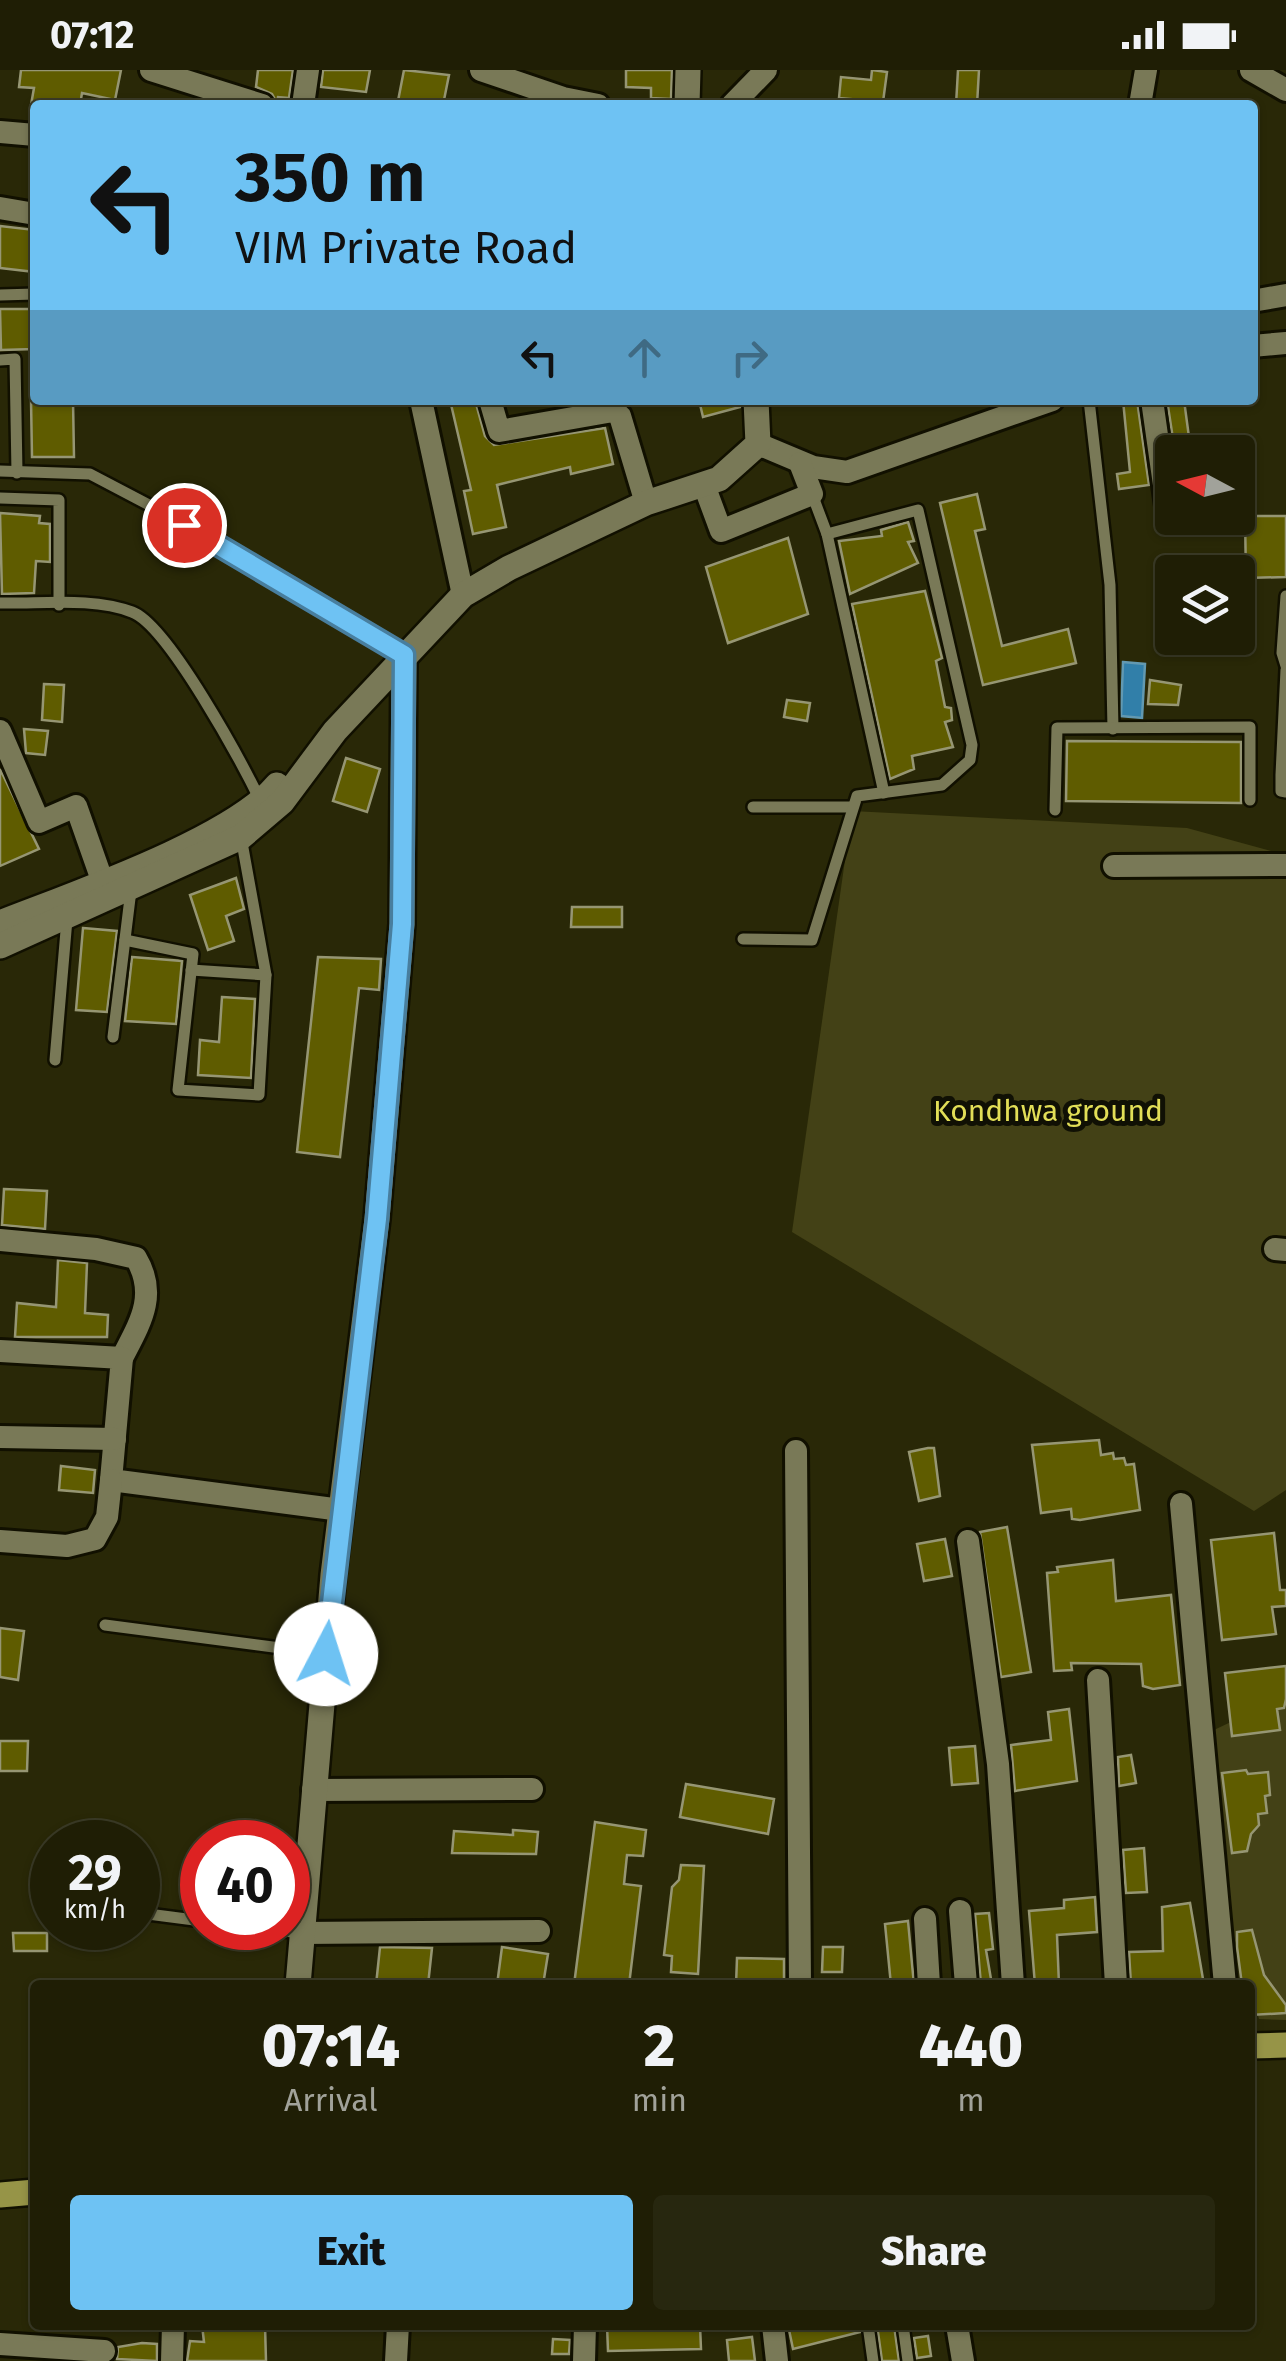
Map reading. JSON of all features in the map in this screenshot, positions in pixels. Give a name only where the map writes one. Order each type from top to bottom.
[{"type":"main road","points":[[1255,2046],[1286,2045]]},
{"type":"main road","points":[[0,2196],[30,2193]]},
{"type":"street","points":[[151,70],[246,100]]},
{"type":"street","points":[[304,100],[308,70]]},
{"type":"street","points":[[482,70],[574,100]]},
{"type":"street","points":[[687,100],[688,70]]},
{"type":"street","points":[[737,100],[766,70]]},
{"type":"street","points":[[1141,100],[1146,70]]},
{"type":"street","points":[[1251,70],[1286,90]]},
{"type":"street","points":[[0,132],[30,134]]},
{"type":"street","points":[[0,208],[30,213]]},
{"type":"street","points":[[1258,300],[1286,295]]},
{"type":"street","points":[[1258,346],[1286,344]]},
{"type":"street","points":[[421,405],[464,595]]},
{"type":"street","points":[[491,405],[499,431],[612,411],[620,416],[646,503]]},
{"type":"street","points":[[0,946],[241,837],[404,655],[464,595],[508,568],[646,503],[704,485],[744,461],[758,444],[756,405]]},
{"type":"street","points":[[758,444],[800,463],[848,472],[1038,405]]},
{"type":"street","points":[[1153,405],[1157,435]]},
{"type":"street","points":[[704,485],[722,531],[812,494],[800,463]]},
{"type":"street","points":[[310,1820],[340,1510],[377,1219],[402,924],[404,655]]},
{"type":"street","points":[[0,732],[39,822],[76,806],[102,880]]},
{"type":"street","points":[[0,923],[263,810]]},
{"type":"street","points":[[1114,866],[1286,865]]},
{"type":"street","points":[[0,1240],[96,1249],[136,1258],[145,1274],[148,1298],[122,1358],[107,1517],[95,1539],[67,1546],[0,1541]]},
{"type":"street","points":[[0,1352],[122,1358]]},
{"type":"street","points":[[0,1437],[115,1439]]},
{"type":"street","points":[[796,1451],[800,1980]]},
{"type":"street","points":[[110,1480],[340,1510]]},
{"type":"street","points":[[1180,1504],[1225,1980]]},
{"type":"street","points":[[968,1542],[998,1764],[1014,1980]]},
{"type":"street","points":[[1098,1680],[1116,1980]]},
{"type":"street","points":[[312,1790],[532,1789]]},
{"type":"street","points":[[960,1911],[966,1980]]},
{"type":"street","points":[[925,1918],[929,1980]]},
{"type":"street","points":[[310,1933],[539,1931]]},
{"type":"street","points":[[298,1980],[301,1950]]},
{"type":"street","points":[[172,2361],[173,2330]]},
{"type":"street","points":[[396,2361],[398,2330]]},
{"type":"street","points":[[584,2361],[585,2330]]},
{"type":"street","points":[[774,2330],[777,2361]]},
{"type":"street","points":[[958,2330],[963,2361]]},
{"type":"street","points":[[0,2344],[104,2351]]},
{"type":"lane","points":[[0,296],[30,294]]},
{"type":"lane","points":[[0,360],[15,359],[17,473]]},
{"type":"lane","points":[[1090,405],[1110,585],[1113,729]]},
{"type":"lane","points":[[0,471],[90,474],[404,655]]},
{"type":"lane","points":[[812,494],[827,534],[884,793]]},
{"type":"lane","points":[[0,498],[60,500],[60,605]]},
{"type":"lane","points":[[743,939],[812,940],[858,796],[942,785],[958,775],[970,760],[968,727],[918,510],[827,534]]},
{"type":"lane","points":[[1286,596],[1281,791],[1286,792]]},
{"type":"lane","points":[[0,603],[107,606],[148,620],[218,721],[263,810]]},
{"type":"lane","points":[[1055,810],[1057,728],[1250,727],[1250,800]]},
{"type":"lane","points":[[752,807],[852,807]]},
{"type":"lane","points":[[125,940],[192,954],[178,1090],[258,1095],[266,975],[241,837]]},
{"type":"lane","points":[[112,1037],[131,890]]},
{"type":"lane","points":[[55,1060],[66,919]]},
{"type":"lane","points":[[190,970],[266,975]]},
{"type":"lane","points":[[105,1625],[326,1654]]},
{"type":"lane","points":[[869,2330],[873,2361]]},
{"type":"lane","points":[[904,2330],[908,2361]]},
{"type":"green space","name":"Kondhwa ground","points":[[852,811],[1187,828],[1286,855],[1286,1490],[1254,1511],[792,1232]]},
{"type":"green space","points":[[1286,1696],[1286,2020],[1259,2019],[1255,1980],[1247,1980],[1218,1884],[1214,1730]]},
{"type":"water","points":[[1123,662],[1145,664],[1142,718],[1121,716]]},
{"type":"building","points":[[21,70],[121,70],[115,100],[82,93],[81,100],[32,100],[34,88],[19,87]]},
{"type":"building","points":[[258,70],[293,70],[289,98],[275,100],[272,94],[256,87]]},
{"type":"building","points":[[323,70],[370,70],[366,92],[321,87]]},
{"type":"building","points":[[404,70],[449,75],[444,100],[398,100]]},
{"type":"building","points":[[626,70],[672,70],[671,99],[651,98],[651,88],[626,87]]},
{"type":"building","points":[[872,70],[887,72],[883,100],[839,98],[841,77],[871,80]]},
{"type":"building","points":[[958,70],[979,70],[977,100],[956,100]]},
{"type":"building","points":[[0,226],[30,229],[30,271],[0,268]]},
{"type":"building","points":[[0,309],[30,309],[30,349],[1,350]]},
{"type":"building","points":[[31,405],[73,405],[74,457],[32,457]]},
{"type":"building","points":[[451,405],[476,405],[485,436],[494,445],[605,428],[613,464],[571,474],[570,467],[497,485],[506,527],[473,534],[464,491],[471,490]]},
{"type":"building","points":[[700,405],[740,405],[740,407],[703,417]]},
{"type":"building","points":[[1123,405],[1138,405],[1149,485],[1119,489],[1117,474],[1130,472]]},
{"type":"building","points":[[1168,405],[1185,405],[1189,435],[1172,435]]},
{"type":"building","points":[[977,494],[985,529],[975,531],[1002,646],[1068,629],[1076,663],[983,685],[940,503]]},
{"type":"building","points":[[0,513],[40,516],[39,523],[50,524],[50,562],[36,561],[34,593],[2,594]]},
{"type":"building","points":[[1255,516],[1286,516],[1286,577],[1255,578],[1255,555],[1246,555],[1245,535],[1255,535]]},
{"type":"building","points":[[908,522],[914,541],[908,542],[918,563],[850,594],[839,541],[882,536],[881,530]]},
{"type":"building","points":[[788,538],[808,614],[728,643],[706,567]]},
{"type":"building","points":[[925,591],[942,658],[936,661],[945,707],[951,708],[952,720],[945,722],[953,747],[912,756],[914,769],[890,779],[852,604]]},
{"type":"building","points":[[1150,680],[1181,685],[1178,705],[1148,704]]},
{"type":"building","points":[[44,684],[64,685],[62,722],[42,720]]},
{"type":"building","points":[[787,700],[810,703],[807,721],[784,717]]},
{"type":"building","points":[[24,729],[48,731],[45,755],[26,753]]},
{"type":"building","points":[[1067,741],[1241,742],[1241,803],[1066,801]]},
{"type":"building","points":[[346,758],[380,769],[367,812],[333,801]]},
{"type":"building","points":[[0,769],[39,849],[0,866]]},
{"type":"building","points":[[236,878],[244,909],[226,916],[234,941],[208,950],[190,895]]},
{"type":"building","points":[[572,907],[622,907],[622,927],[571,927]]},
{"type":"building","points":[[83,928],[117,931],[107,1012],[76,1010]]},
{"type":"building","points":[[132,957],[182,961],[176,1024],[125,1021]]},
{"type":"building","points":[[318,957],[381,959],[379,990],[359,988],[340,1157],[297,1152]]},
{"type":"building","points":[[222,997],[255,999],[251,1078],[198,1075],[200,1040],[219,1042]]},
{"type":"building","points":[[4,1189],[47,1191],[45,1229],[2,1225]]},
{"type":"building","points":[[58,1260],[87,1263],[85,1313],[108,1315],[107,1337],[15,1337],[17,1303],[56,1307]]},
{"type":"building","points":[[1099,1440],[1101,1455],[1113,1453],[1114,1459],[1124,1458],[1126,1465],[1134,1464],[1140,1510],[1080,1520],[1072,1519],[1071,1509],[1041,1513],[1032,1445]]},
{"type":"building","points":[[934,1448],[940,1496],[919,1501],[909,1452]]},
{"type":"building","points":[[61,1466],[95,1470],[93,1493],[59,1490]]},
{"type":"building","points":[[1007,1527],[1031,1672],[1001,1677],[980,1532]]},
{"type":"building","points":[[1274,1533],[1280,1590],[1286,1590],[1286,1606],[1272,1607],[1276,1634],[1222,1640],[1211,1540]]},
{"type":"building","points":[[945,1539],[952,1576],[924,1581],[917,1544]]},
{"type":"building","points":[[1113,1560],[1116,1601],[1171,1595],[1180,1685],[1153,1689],[1143,1686],[1141,1664],[1071,1663],[1072,1670],[1054,1671],[1047,1573],[1058,1572],[1057,1567]]},
{"type":"building","points":[[0,1628],[24,1631],[18,1680],[0,1677]]},
{"type":"building","points":[[1286,1666],[1286,1699],[1284,1708],[1277,1709],[1280,1730],[1232,1736],[1225,1673]]},
{"type":"building","points":[[1069,1709],[1077,1781],[1015,1791],[1011,1745],[1051,1740],[1048,1712]]},
{"type":"building","points":[[0,1741],[28,1741],[27,1771],[0,1771]]},
{"type":"building","points":[[975,1746],[978,1783],[952,1785],[949,1748]]},
{"type":"building","points":[[1131,1755],[1136,1783],[1119,1786],[1118,1757]]},
{"type":"building","points":[[1246,1770],[1248,1774],[1268,1772],[1267,1813],[1258,1814],[1259,1825],[1251,1834],[1247,1851],[1232,1853],[1222,1773]]},
{"type":"building","points":[[686,1784],[774,1799],[768,1834],[680,1817]]},
{"type":"building","points":[[595,1822],[646,1830],[643,1856],[627,1855],[624,1884],[641,1886],[630,1980],[575,1980]]},
{"type":"building","points":[[513,1830],[538,1832],[536,1854],[452,1853],[454,1831],[513,1835]]},
{"type":"building","points":[[1144,1848],[1147,1892],[1126,1893],[1123,1850]]},
{"type":"building","points":[[681,1865],[704,1866],[698,1974],[671,1972],[672,1956],[664,1955],[672,1887],[679,1880]]},
{"type":"building","points":[[1095,1897],[1097,1932],[1057,1935],[1059,1980],[1035,1980],[1029,1911],[1064,1908],[1064,1900]]},
{"type":"building","points":[[1190,1903],[1203,1980],[1131,1980],[1129,1952],[1163,1951],[1162,1907]]},
{"type":"building","points":[[989,1913],[993,1949],[986,1950],[991,1980],[981,1980],[975,1914]]},
{"type":"building","points":[[908,1921],[914,1980],[891,1980],[885,1924]]},
{"type":"building","points":[[1252,1930],[1264,1975],[1286,2005],[1286,2013],[1255,2015],[1255,1980],[1241,1980],[1237,1932]]},
{"type":"building","points":[[13,1933],[30,1933],[30,1950],[47,1950],[47,1951],[14,1951]]},
{"type":"building","points":[[380,1947],[432,1948],[429,1980],[377,1980]]},
{"type":"building","points":[[502,1947],[548,1954],[544,1980],[498,1980]]},
{"type":"building","points":[[823,1947],[843,1947],[842,1972],[822,1972]]},
{"type":"building","points":[[737,1958],[784,1959],[784,1980],[736,1980]]},
{"type":"building","points":[[203,2330],[265,2330],[266,2361],[187,2361],[190,2341],[204,2342]]},
{"type":"building","points":[[607,2330],[700,2330],[701,2349],[608,2351]]},
{"type":"building","points":[[789,2330],[860,2330],[860,2332],[793,2349]]},
{"type":"building","points":[[878,2330],[895,2330],[899,2361],[882,2361]]},
{"type":"building","points":[[928,2336],[931,2356],[917,2358],[914,2338]]},
{"type":"building","points":[[752,2337],[755,2361],[729,2361],[727,2340]]},
{"type":"building","points":[[553,2339],[570,2340],[569,2354],[552,2354]]},
{"type":"building","points":[[157,2344],[157,2361],[117,2359],[118,2347]]},
{"type":"route","points":[[184,525],[404,655],[402,924],[377,1219],[326,1654]]}]
